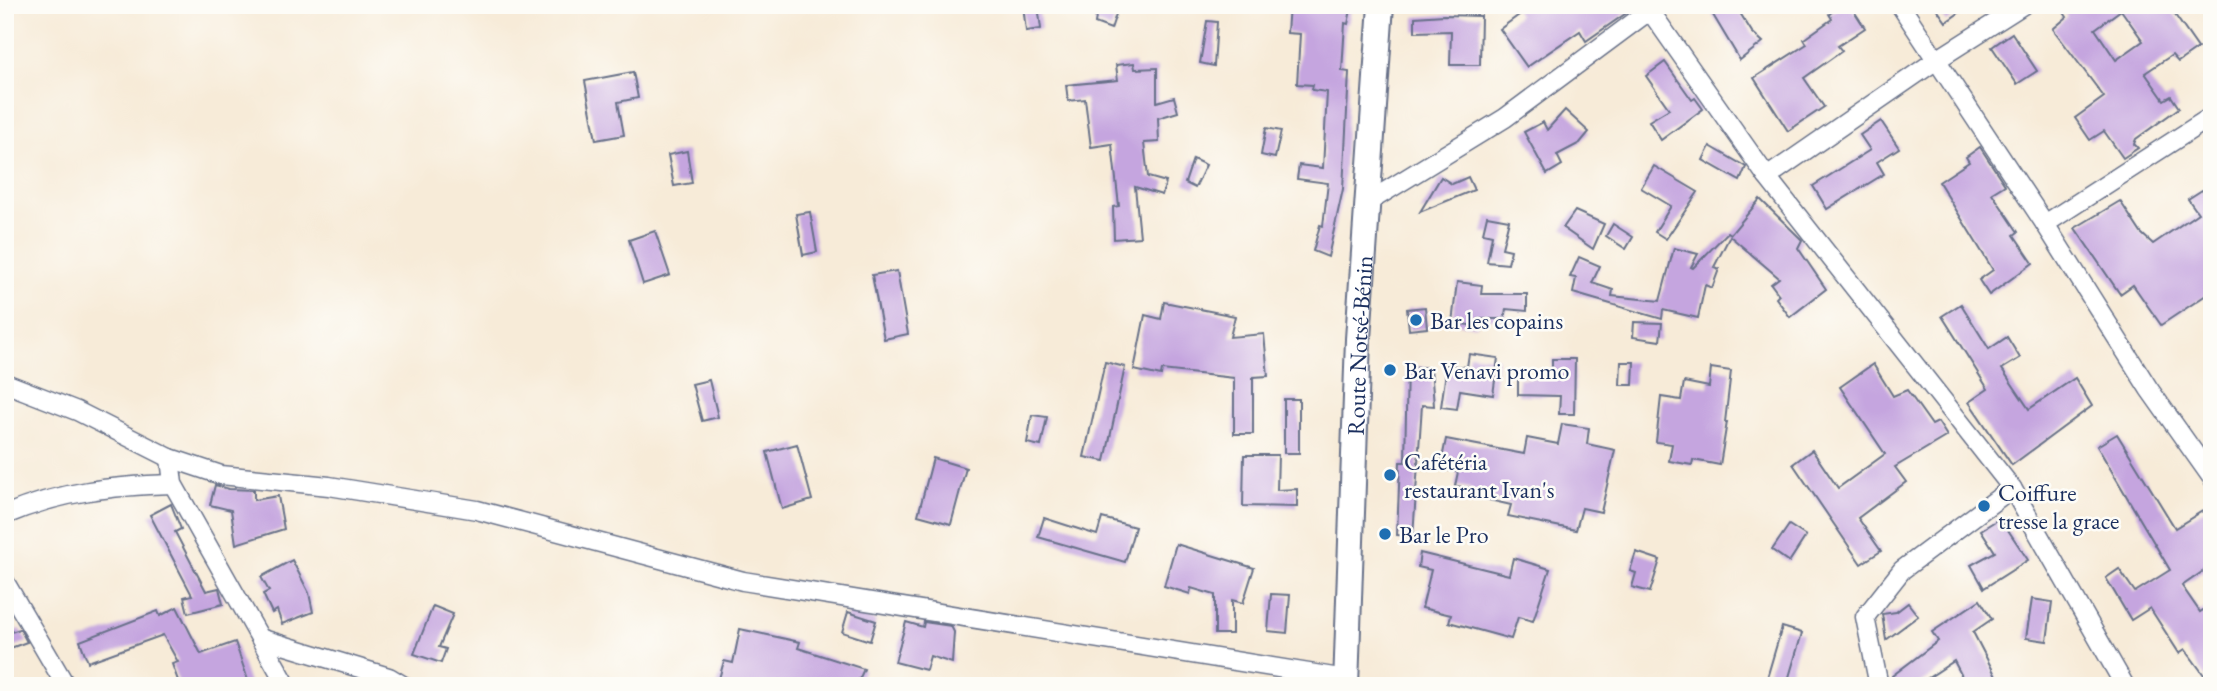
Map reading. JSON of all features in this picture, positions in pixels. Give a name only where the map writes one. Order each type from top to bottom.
[{"type":"main road","name":"Route Notsé-Bénin","points":[[1346,682],[1365,204],[1381,5]]},
{"type":"street","points":[[1900,5],[2045,224],[2149,389],[2212,478]]},
{"type":"street","points":[[1766,177],[1935,61],[2023,5]]},
{"type":"street","points":[[1365,204],[1505,118],[1651,7],[1766,177],[2012,488],[2125,686]]},
{"type":"street","points":[[2045,224],[2212,116]]},
{"type":"street","points":[[5,383],[77,411],[170,458],[222,474],[329,486],[477,510],[743,581],[1346,682]]},
{"type":"street","points":[[170,458],[173,484],[263,639],[287,686]]},
{"type":"street","points":[[5,515],[37,502],[102,487],[173,484]]},
{"type":"street","points":[[1880,686],[1865,617],[1902,570],[2012,488]]},
{"type":"street","points":[[5,582],[66,686]]},
{"type":"street","points":[[263,639],[389,677],[404,686]]},
{"type":"building","points":[[1023,5],[1038,5],[1041,29],[1026,31]]},
{"type":"building","points":[[1098,5],[1119,5],[1111,29],[1095,23]]},
{"type":"building","points":[[1289,5],[1352,5],[1348,24],[1345,23],[1342,71],[1349,72],[1343,189],[1328,257],[1313,251],[1320,225],[1323,226],[1328,183],[1297,179],[1299,165],[1323,168],[1327,92],[1312,90],[1313,85],[1297,84],[1300,34],[1287,33]]},
{"type":"building","points":[[1513,5],[1635,7],[1586,41],[1580,31],[1527,67],[1500,29],[1519,15]]},
{"type":"building","points":[[1707,5],[1735,5],[1752,32],[1763,42],[1740,60]]},
{"type":"building","points":[[1843,5],[1850,5],[1865,28],[1838,46],[1842,51],[1804,78],[1824,107],[1788,131],[1754,78],[1807,44],[1804,39],[1832,19],[1829,14]]},
{"type":"building","points":[[1934,5],[1970,5],[1946,22]]},
{"type":"building","points":[[2059,5],[2168,5],[2198,48],[2178,62],[2172,55],[2145,73],[2164,100],[2171,96],[2179,108],[2136,139],[2134,144],[2138,148],[2123,158],[2104,131],[2090,140],[2075,118],[2104,97],[2053,29],[2067,17]],"holes":[[[2121,10],[2143,41],[2116,60],[2095,29]]]},
{"type":"building","points":[[1481,16],[1480,65],[1450,65],[1451,31],[1415,32],[1415,17]]},
{"type":"building","points":[[1207,21],[1217,22],[1214,66],[1200,63]]},
{"type":"building","points":[[2012,33],[2037,71],[2017,84],[1992,47]]},
{"type":"building","points":[[1665,62],[1692,100],[1695,98],[1703,109],[1661,140],[1649,121],[1669,109],[1646,76]]},
{"type":"building","points":[[1134,63],[1135,69],[1157,68],[1157,102],[1174,97],[1178,112],[1158,118],[1159,142],[1144,143],[1148,177],[1166,182],[1162,195],[1135,187],[1140,237],[1114,239],[1113,207],[1119,206],[1112,144],[1091,147],[1085,99],[1068,101],[1066,85],[1118,80],[1116,65]]},
{"type":"building","points":[[633,72],[638,98],[618,102],[624,135],[596,140],[585,81]]},
{"type":"building","points":[[1565,110],[1589,132],[1580,143],[1557,155],[1562,165],[1547,174],[1524,132],[1543,122],[1547,130]]},
{"type":"building","points":[[1881,121],[1899,148],[1877,162],[1884,174],[1827,209],[1813,186],[1870,150],[1860,135]]},
{"type":"building","points":[[1266,128],[1281,131],[1275,158],[1261,155]]},
{"type":"building","points":[[1710,146],[1746,167],[1740,181],[1703,160]]},
{"type":"building","points":[[1980,147],[2005,185],[1992,193],[2018,232],[2014,235],[2033,263],[1989,295],[1979,280],[1993,270],[1939,182],[1969,162],[1966,157]]},
{"type":"building","points":[[687,151],[692,183],[674,186],[668,155]]},
{"type":"building","points":[[1193,159],[1206,165],[1195,188],[1185,183]]},
{"type":"building","points":[[1654,166],[1698,192],[1666,239],[1655,232],[1671,206],[1641,188]]},
{"type":"building","points":[[1441,177],[1452,184],[1468,177],[1474,190],[1420,212]]},
{"type":"building","points":[[2202,190],[2212,203],[2212,291],[2161,325],[2133,285],[2120,294],[2075,228],[2120,201],[2141,233],[2153,244],[2198,213],[2188,199]]},
{"type":"building","points":[[1760,199],[1802,240],[1798,248],[1826,289],[1790,317],[1776,298],[1779,295],[1771,284],[1779,278],[1730,236],[1714,267],[1719,269],[1712,288],[1705,285],[1698,318],[1663,310],[1662,319],[1573,293],[1576,278],[1570,277],[1579,257],[1600,266],[1592,283],[1613,290],[1612,296],[1660,301],[1674,248],[1698,254],[1691,267],[1693,268],[1728,232],[1731,234]]},
{"type":"building","points":[[1575,211],[1604,224],[1593,249],[1563,228]]},
{"type":"building","points":[[810,212],[817,252],[803,255],[796,214]]},
{"type":"building","points":[[1487,216],[1509,220],[1502,248],[1511,250],[1508,264],[1487,262],[1492,235],[1483,233]]},
{"type":"building","points":[[1613,224],[1633,237],[1626,249],[1606,236]]},
{"type":"building","points":[[655,231],[670,275],[643,284],[629,240]]},
{"type":"building","points":[[897,271],[908,334],[884,339],[872,275]]},
{"type":"building","points":[[1457,282],[1482,285],[1481,294],[1527,294],[1527,311],[1506,309],[1504,319],[1478,319],[1477,326],[1452,323]]},
{"type":"building","points":[[1164,302],[1235,316],[1230,337],[1264,334],[1268,376],[1253,377],[1253,434],[1234,434],[1234,378],[1162,370],[1161,376],[1134,370],[1145,315],[1161,319]]},
{"type":"building","points":[[1961,304],[1989,349],[2007,337],[2020,358],[2002,369],[2029,409],[2075,378],[2092,406],[2012,465],[1969,402],[1988,389],[1942,316]]},
{"type":"building","points":[[1425,307],[1427,328],[1409,330],[1407,309]]},
{"type":"building","points":[[1634,322],[1662,323],[1660,341],[1633,337]]},
{"type":"building","points":[[1469,354],[1498,358],[1493,395],[1460,390],[1457,409],[1441,407],[1447,365],[1467,367]]},
{"type":"building","points":[[1552,359],[1575,359],[1574,414],[1559,414],[1560,396],[1518,395],[1518,378],[1552,378]]},
{"type":"building","points":[[1105,362],[1125,367],[1105,461],[1084,457]]},
{"type":"building","points":[[1621,362],[1634,362],[1633,385],[1620,385]]},
{"type":"building","points":[[1873,364],[1893,396],[1907,390],[1932,425],[1938,422],[1947,436],[1895,467],[1906,482],[1858,518],[1881,551],[1861,564],[1793,464],[1812,450],[1838,488],[1885,454],[1840,387]]},
{"type":"building","points":[[1407,366],[1431,368],[1434,406],[1422,405],[1413,536],[1397,535],[1400,462],[1405,462]]},
{"type":"building","points":[[1711,368],[1731,371],[1720,465],[1693,460],[1692,465],[1669,461],[1672,444],[1656,442],[1661,397],[1681,400],[1684,382],[1709,387]]},
{"type":"building","points":[[709,380],[718,417],[702,421],[692,384]]},
{"type":"building","points":[[1284,399],[1299,399],[1299,453],[1284,453]]},
{"type":"building","points":[[1032,415],[1047,417],[1041,446],[1027,443]]},
{"type":"building","points":[[1562,424],[1589,428],[1587,444],[1615,450],[1601,512],[1582,508],[1576,530],[1508,516],[1511,505],[1468,495],[1470,488],[1455,486],[1458,472],[1440,469],[1446,439],[1524,454],[1527,438],[1558,444]]},
{"type":"building","points":[[2117,434],[2175,528],[2212,505],[2212,565],[2182,586],[2200,612],[2212,604],[2212,686],[2185,649],[2179,653],[2150,608],[2131,620],[2106,578],[2119,569],[2135,592],[2170,570],[2097,446]]},
{"type":"building","points":[[797,444],[812,500],[782,509],[767,452]]},
{"type":"building","points":[[1244,455],[1278,455],[1277,490],[1297,489],[1297,507],[1243,506]]},
{"type":"building","points":[[933,458],[966,468],[951,524],[918,515]]},
{"type":"building","points":[[215,485],[229,489],[254,490],[254,500],[278,496],[284,529],[236,544],[231,510],[210,505]]},
{"type":"building","points":[[171,504],[181,529],[175,532],[206,591],[219,588],[223,604],[188,613],[184,597],[192,595],[150,515]]},
{"type":"building","points":[[1044,518],[1097,535],[1102,518],[1135,527],[1125,562],[1038,537]]},
{"type":"building","points":[[2000,518],[2028,560],[1984,588],[1971,565],[1995,552],[1981,530]]},
{"type":"building","points":[[1789,525],[1806,536],[1789,562],[1772,550]]},
{"type":"building","points":[[1176,544],[1254,568],[1243,603],[1232,600],[1232,634],[1215,634],[1215,595],[1191,588],[1190,594],[1164,586]]},
{"type":"building","points":[[1636,552],[1660,560],[1650,592],[1632,587],[1636,573],[1630,571]]},
{"type":"building","points":[[1420,553],[1509,575],[1513,558],[1550,569],[1533,621],[1518,617],[1511,639],[1449,622],[1451,615],[1422,608],[1431,570],[1418,567]]},
{"type":"building","points":[[292,560],[309,593],[313,612],[282,624],[277,610],[272,613],[263,594],[269,591],[261,577]]},
{"type":"building","points":[[1271,594],[1290,595],[1287,633],[1268,631]]},
{"type":"building","points":[[2032,599],[2052,602],[2047,641],[2026,638]]},
{"type":"building","points":[[1980,600],[1992,619],[1973,632],[2001,686],[1967,686],[1954,661],[1916,686],[1893,686],[1892,676],[1938,641],[1932,632]]},
{"type":"building","points":[[1908,603],[1918,616],[1886,640],[1882,614],[1896,612]]},
{"type":"building","points":[[433,606],[453,614],[439,647],[446,649],[441,663],[414,654]]},
{"type":"building","points":[[177,607],[201,654],[235,642],[250,686],[180,686],[172,664],[178,662],[163,635],[88,662],[80,641],[158,611],[160,616]]},
{"type":"building","points":[[848,612],[876,621],[870,641],[842,632]]},
{"type":"building","points":[[906,622],[923,627],[924,622],[951,626],[954,632],[952,663],[930,656],[926,670],[895,662]]},
{"type":"building","points":[[1782,627],[1802,633],[1787,684],[1767,678]]},
{"type":"building","points":[[20,629],[27,642],[5,650],[5,634]]},
{"type":"building","points":[[740,629],[800,642],[798,648],[864,669],[856,686],[717,686],[724,661],[733,663]]},
{"type":"place","name":"Bar les copains","points":[[1416,320]]},
{"type":"place","name":"Bar Venavi promo","points":[[1390,370]]},
{"type":"place","name":"Cafétéria restaurant Ivan's","points":[[1390,475]]},
{"type":"place","name":"Coiffure tresse la grace","points":[[1984,506]]},
{"type":"place","name":"Bar le Pro","points":[[1385,534]]}]
